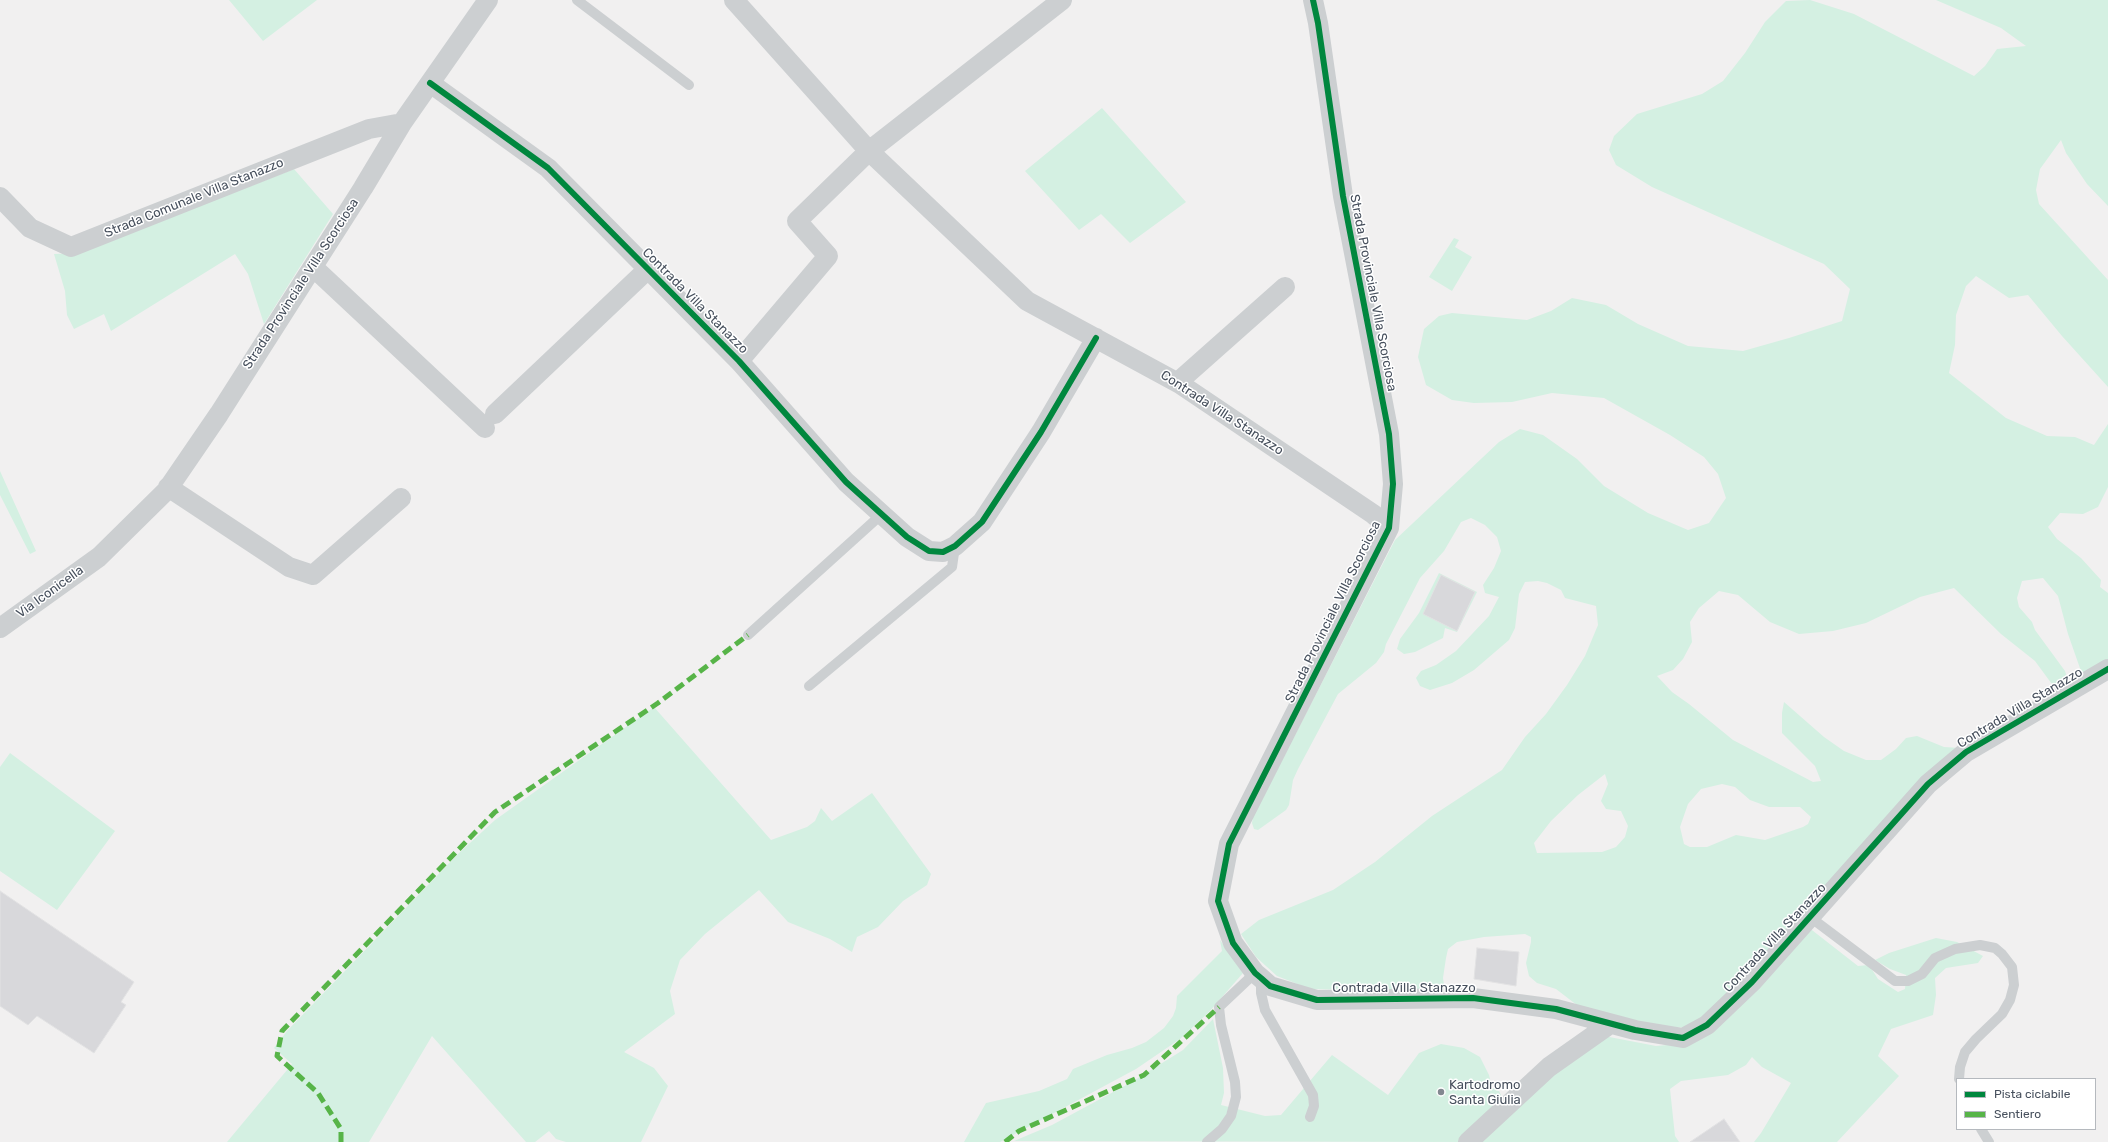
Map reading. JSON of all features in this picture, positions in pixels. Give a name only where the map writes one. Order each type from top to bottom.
[{"type":"street","name":"Strada Provinciale Villa Scorciosa","points":[[99,557],[168,487],[219,414],[364,188],[402,123],[488,0]]},
{"type":"street","name":"Contrada Villa Stanazzo","points":[[734,0],[869,151],[1027,301],[1178,382],[1373,514],[1389,528]]},
{"type":"street","points":[[869,151],[1062,0]]},
{"type":"street","name":"Strada Provinciale Villa Scorciosa","points":[[1258,976],[1233,943],[1218,901],[1228,844],[1389,528],[1393,484],[1389,434],[1343,196],[1318,23],[1313,0]]},
{"type":"street","name":"Contrada Villa Stanazzo","points":[[430,83],[548,168],[739,361],[846,482],[907,537],[929,551],[943,552],[955,546]]},
{"type":"street","name":"Strada Comunale Villa Stanazzo","points":[[0,197],[30,228],[71,246],[369,129],[402,123]]},
{"type":"street","name":"Contrada Villa Stanazzo","points":[[739,361],[828,256],[797,221],[869,151]]},
{"type":"street","points":[[313,267],[490,421],[648,268]]},
{"type":"street","points":[[1178,382],[1285,287]]},
{"type":"street","points":[[955,546],[982,522],[1041,432],[1096,338]]},
{"type":"street","points":[[168,487],[289,567],[313,575],[401,498]]},
{"type":"street","name":"Via Iconicella","points":[[0,628],[99,557]]},
{"type":"street","name":"Contrada Villa Stanazzo","points":[[1258,976],[1270,986],[1317,1000],[1473,998],[1556,1009],[1610,1024],[1683,1038],[1707,1025],[1752,982],[1933,779],[1966,752],[2108,669]]},
{"type":"street","points":[[1468,1142],[1549,1067],[1610,1024]]},
{"type":"lane","points":[[577,0],[689,85]]},
{"type":"lane","points":[[748,635],[882,514]]},
{"type":"lane","points":[[809,686],[952,567],[955,546]]},
{"type":"lane","points":[[1810,917],[1895,981],[1908,981],[1922,974],[1935,958],[1955,949],[1980,945],[1995,948],[2002,954],[2012,968],[2014,984],[2010,1000],[2002,1014],[1965,1052],[1960,1067],[1959,1078]]},
{"type":"lane","points":[[1208,1142],[1222,1129],[1231,1116],[1236,1097],[1235,1082],[1221,1025],[1219,1007],[1258,976],[1265,1010],[1313,1096],[1314,1106],[1310,1117]]},
{"type":"lane","points":[[1982,1130],[1989,1142]]},
{"type":"green space","points":[[229,0],[317,0],[263,41]]},
{"type":"green space","points":[[1810,0],[1854,14],[1974,76],[1985,66],[1997,49],[2026,46],[2001,28],[1936,0],[2108,0],[2108,206],[2087,184],[2066,153],[2061,140],[2040,169],[2036,190],[2039,204],[2108,280],[2108,387],[2062,336],[2028,295],[2009,298],[1976,276],[1966,286],[1956,315],[1955,345],[1949,373],[2006,418],[2047,436],[2075,437],[2094,445],[2108,424],[2108,487],[2098,507],[2083,514],[2060,513],[2048,527],[2057,539],[2081,558],[2101,580],[2100,587],[2108,593],[2108,659],[2082,674],[2068,634],[2058,596],[2043,578],[2022,581],[2017,598],[2019,607],[2032,622],[2035,630],[2065,671],[2069,683],[2057,691],[2035,661],[2001,634],[1954,588],[1920,597],[1866,623],[1833,631],[1799,634],[1770,622],[1738,595],[1719,591],[1699,608],[1690,622],[1692,642],[1683,659],[1673,670],[1657,676],[1672,692],[1733,740],[1813,782],[1821,781],[1815,766],[1782,733],[1782,713],[1784,702],[1824,737],[1844,751],[1866,760],[1881,760],[1896,749],[1906,738],[1917,736],[1944,747],[1960,748],[1804,915],[1694,1027],[1666,1028],[1582,1009],[1556,989],[1537,983],[1529,976],[1526,963],[1531,937],[1525,934],[1484,937],[1457,942],[1448,949],[1443,978],[1445,992],[1310,989],[1277,976],[1256,957],[1241,934],[1259,920],[1333,890],[1375,862],[1432,816],[1502,770],[1525,737],[1546,714],[1567,685],[1585,656],[1598,625],[1596,606],[1565,598],[1561,590],[1547,583],[1538,581],[1525,582],[1519,594],[1515,628],[1509,640],[1474,670],[1452,683],[1430,690],[1420,686],[1416,678],[1421,671],[1436,665],[1456,651],[1489,616],[1499,597],[1485,593],[1483,585],[1494,568],[1501,551],[1497,537],[1485,525],[1471,518],[1461,522],[1444,551],[1420,578],[1386,644],[1384,652],[1376,663],[1338,694],[1293,780],[1289,805],[1286,810],[1258,830],[1254,829],[1252,823],[1253,817],[1395,540],[1499,442],[1520,429],[1543,435],[1577,459],[1604,486],[1648,513],[1688,530],[1709,523],[1726,498],[1718,474],[1704,457],[1670,435],[1604,398],[1552,393],[1512,402],[1474,403],[1452,400],[1426,385],[1418,357],[1424,329],[1439,316],[1452,313],[1527,320],[1551,311],[1572,298],[1606,305],[1638,324],[1688,346],[1743,351],[1842,321],[1850,289],[1824,264],[1652,187],[1616,165],[1609,150],[1614,136],[1637,114],[1702,94],[1723,81],[1745,53],[1765,22],[1786,1]],"holes":[[[1605,774],[1608,784],[1601,801],[1606,809],[1621,811],[1628,826],[1625,837],[1616,847],[1602,852],[1537,853],[1534,843],[1551,821],[1578,795]],[[1722,784],[1735,787],[1750,800],[1769,807],[1800,807],[1811,817],[1808,824],[1803,827],[1765,840],[1736,835],[1707,847],[1690,847],[1684,844],[1680,827],[1688,804],[1701,789]]]},
{"type":"green space","points":[[1102,108],[1186,202],[1130,243],[1101,214],[1079,230],[1025,171]]},
{"type":"green space","points":[[294,169],[333,214],[264,324],[248,274],[235,254],[111,331],[104,314],[74,329],[67,315],[65,291],[54,254],[79,253]]},
{"type":"green space","points":[[1454,238],[1459,240],[1455,247],[1472,257],[1452,291],[1429,277]]},
{"type":"green space","points":[[0,471],[36,551],[30,554],[0,495]]},
{"type":"green space","points":[[1439,573],[1477,592],[1457,632],[1445,628],[1443,638],[1415,652],[1404,654],[1397,649],[1400,639],[1419,613]]},
{"type":"green space","points":[[654,707],[771,840],[807,827],[815,821],[821,808],[832,821],[872,793],[931,874],[927,885],[903,901],[878,927],[857,937],[852,952],[830,939],[788,922],[759,890],[705,934],[680,960],[670,991],[675,1014],[624,1052],[654,1068],[668,1086],[641,1142],[566,1142],[556,1139],[549,1131],[535,1142],[526,1142],[432,1036],[369,1142],[227,1142],[292,1064],[274,1048],[287,1031],[458,854],[495,820]]},
{"type":"green space","points":[[10,753],[115,831],[57,910],[0,871],[0,767]]},
{"type":"green space","points":[[1808,927],[1858,966],[1869,965],[1878,979],[1898,992],[1905,989],[1906,975],[1890,969],[1875,960],[1889,953],[1936,938],[1957,942],[1983,956],[1978,963],[1946,968],[1935,978],[1936,995],[1933,1015],[1891,1029],[1878,1056],[1899,1076],[1837,1142],[1754,1142],[1791,1083],[1762,1067],[1752,1057],[1746,1065],[1728,1075],[1681,1081],[1670,1089],[1675,1136],[1679,1142],[1471,1142],[1599,1035],[1656,1046],[1690,1043]]},
{"type":"green space","points":[[1220,940],[1243,973],[1209,1012],[1180,1039],[1136,1069],[1000,1142],[964,1142],[986,1103],[1039,1091],[1067,1079],[1073,1069],[1107,1055],[1132,1048],[1146,1042],[1164,1028],[1173,1016],[1176,1008],[1177,996],[1222,951]]},
{"type":"green space","name":"Kartodromo Santa Giulia","points":[[1213,1019],[1223,1068],[1224,1093],[1221,1105],[1265,1116],[1281,1115],[1332,1055],[1388,1095],[1419,1053],[1441,1044],[1464,1048],[1480,1057],[1489,1075],[1492,1088],[1499,1091],[1505,1103],[1465,1142],[1014,1141],[1052,1125],[1130,1083],[1183,1050]]},
{"type":"building","points":[[1441,575],[1475,592],[1457,631],[1423,614]]},
{"type":"building","points":[[0,891],[134,982],[121,1002],[126,1005],[94,1053],[37,1016],[28,1025],[0,1006]]},
{"type":"building","points":[[1477,948],[1519,952],[1516,986],[1474,979]]},
{"type":"building","points":[[1724,1119],[1740,1142],[1690,1142]]},
{"type":"marked path","points":[[341,1142],[341,1129],[318,1093],[277,1056],[282,1031],[495,812],[658,703],[748,635]]},
{"type":"marked path","points":[[1005,1142],[1019,1131],[1144,1075],[1219,1007]]},
{"type":"cycle path","points":[[1313,0],[1318,23],[1343,196],[1389,434],[1393,484],[1389,528],[1229,844],[1218,901],[1233,943],[1255,973],[1270,986],[1317,1000],[1473,998],[1556,1009],[1635,1030],[1683,1038],[1707,1025],[1752,982],[1928,784],[1966,752],[2108,669]]},
{"type":"cycle path","points":[[430,83],[548,168],[739,361],[846,482],[907,537],[929,551],[943,552],[955,546],[982,522],[1041,432],[1096,338]]},
{"type":"place","name":"Kartodromo Santa Giulia","points":[[1441,1092]]}]
